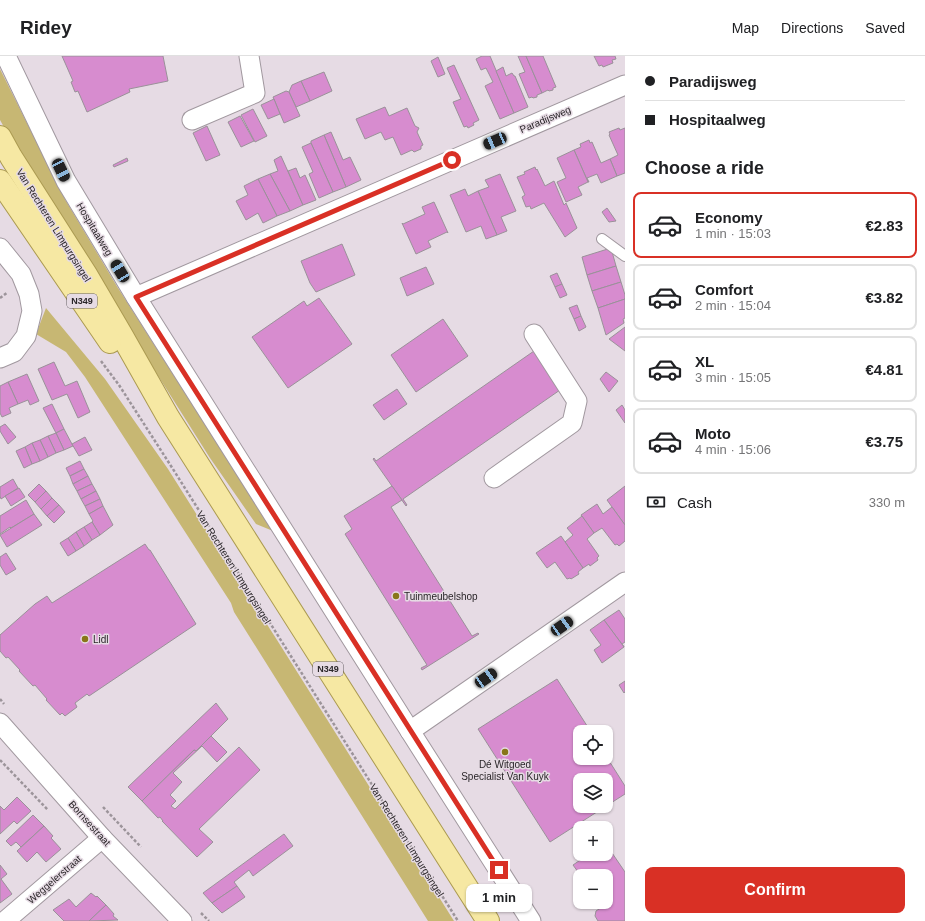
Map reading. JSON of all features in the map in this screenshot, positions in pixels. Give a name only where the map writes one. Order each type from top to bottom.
[{"type":"main road","name":"Van Rechteren Limpurgsingel","points":[[0,137],[11,157],[87,276],[168,417],[488,921]]},
{"type":"main road","name":"Van Rechteren Limpurgsingel","points":[[0,181],[110,341],[168,417]]},
{"type":"street","name":"Hospitaalweg","points":[[6,56],[66,181],[136,297],[531,921]]},
{"type":"street","points":[[192,120],[255,93],[249,56]]},
{"type":"street","name":"Paradijsweg","points":[[136,297],[625,85]]},
{"type":"street","points":[[0,248],[21,274],[29,294],[32,311],[26,336],[14,352],[0,358]]},
{"type":"street","points":[[494,478],[572,423],[576,401],[534,334]]},
{"type":"street","points":[[410,731],[625,582]]},
{"type":"street","name":"Bornsestraat","points":[[0,724],[102,838],[182,921]]},
{"type":"street","name":"Weggelerstraat","points":[[6,921],[102,838]]},
{"type":"lane","points":[[602,239],[625,256]]},
{"type":"path","name":"Van Rechteren Limpurgsingel","points":[[96,355],[119,385],[139,416],[458,921]]},
{"type":"shaded area","points":[[0,69],[66,201],[118,288],[273,531],[256,524],[210,458],[25,165],[0,120]]},
{"type":"shaded area","points":[[46,308],[105,379],[168,469],[454,921],[428,921],[234,612],[231,603],[85,377],[66,352],[36,334]]},
{"type":"building","points":[[62,56],[163,56],[168,81],[129,89],[130,92],[87,112],[78,91],[75,92],[71,82],[73,81]]},
{"type":"building","points":[[482,56],[490,56],[514,113],[500,119],[485,86],[493,82],[486,68],[481,70],[476,59]]},
{"type":"building","points":[[518,56],[526,56],[542,93],[537,95],[537,97],[529,98],[519,74],[525,72]]},
{"type":"building","points":[[526,56],[543,56],[556,87],[553,88],[553,90],[548,90],[542,93]]},
{"type":"building","points":[[594,56],[615,56],[616,59],[612,60],[613,63],[603,67],[602,65],[599,66]]},
{"type":"building","points":[[438,57],[445,74],[438,77],[431,61]]},
{"type":"building","points":[[454,65],[479,120],[468,128],[467,126],[464,127],[453,102],[461,99],[447,68]]},
{"type":"building","points":[[503,67],[506,76],[512,73],[515,76],[528,107],[514,113],[496,71]]},
{"type":"building","points":[[324,72],[332,91],[310,101],[301,81]]},
{"type":"building","points":[[301,81],[310,101],[296,107],[289,92],[292,85]]},
{"type":"building","points":[[286,91],[289,92],[300,116],[284,123],[273,97]]},
{"type":"building","points":[[274,99],[280,114],[268,119],[261,105]]},
{"type":"building","points":[[385,107],[389,116],[407,108],[415,126],[419,128],[417,132],[423,145],[421,146],[421,149],[414,152],[412,150],[401,155],[393,137],[385,140],[381,132],[365,139],[356,119]]},
{"type":"building","points":[[253,109],[267,136],[255,142],[241,115]]},
{"type":"building","points":[[240,116],[254,141],[241,147],[228,122]]},
{"type":"building","points":[[207,126],[220,155],[206,161],[193,133]]},
{"type":"building","points":[[619,128],[620,130],[625,128],[625,173],[617,176],[610,159],[618,155],[609,132]]},
{"type":"building","points":[[331,132],[343,160],[350,157],[361,180],[346,187],[324,135]]},
{"type":"building","points":[[324,135],[346,187],[333,192],[311,143],[311,141]]},
{"type":"building","points":[[589,140],[590,143],[592,142],[601,163],[610,159],[617,176],[601,183],[597,174],[587,178],[588,182],[574,150],[581,147],[580,144]]},
{"type":"building","points":[[311,143],[333,192],[319,198],[309,174],[313,172],[302,147]]},
{"type":"building","points":[[574,150],[588,182],[578,187],[582,195],[566,202],[557,182],[566,178],[557,158]]},
{"type":"building","points":[[281,156],[303,205],[290,211],[270,174],[278,171],[274,160]]},
{"type":"building","points":[[127,158],[128,161],[114,167],[113,165]]},
{"type":"building","points":[[535,167],[545,186],[554,181],[564,205],[566,203],[577,228],[565,237],[544,203],[531,209],[530,206],[526,207],[522,197],[525,195],[517,177],[525,174],[524,172]]},
{"type":"building","points":[[296,168],[300,178],[305,175],[316,200],[303,205],[288,171]]},
{"type":"building","points":[[270,174],[290,211],[277,216],[258,179]]},
{"type":"building","points":[[500,174],[516,211],[501,217],[507,231],[497,235],[478,191],[489,187],[485,180]]},
{"type":"building","points":[[258,179],[277,216],[263,223],[258,213],[246,220],[236,201],[248,195],[244,186]]},
{"type":"building","points":[[465,189],[468,196],[478,191],[497,235],[486,239],[481,226],[466,232],[450,195]]},
{"type":"building","points":[[434,202],[448,233],[447,232],[428,241],[431,247],[416,254],[402,223],[403,224],[425,214],[422,207]]},
{"type":"building","points":[[607,208],[616,221],[609,222],[602,212]]},
{"type":"building","points":[[342,244],[355,275],[316,292],[310,283],[301,261]]},
{"type":"building","points":[[611,248],[616,266],[587,275],[582,257]]},
{"type":"building","points":[[616,266],[621,282],[592,291],[587,275]]},
{"type":"building","points":[[426,267],[434,284],[407,296],[400,278]]},
{"type":"building","points":[[557,273],[562,284],[555,287],[550,276]]},
{"type":"building","points":[[621,282],[625,299],[598,308],[592,291]]},
{"type":"building","points":[[562,284],[567,295],[560,298],[555,287]]},
{"type":"building","points":[[319,298],[352,344],[288,388],[252,337],[304,301],[307,306]]},
{"type":"building","points":[[625,299],[624,323],[606,335],[598,308]]},
{"type":"building","points":[[577,305],[581,316],[574,319],[569,308]]},
{"type":"building","points":[[581,316],[586,327],[579,331],[574,319]]},
{"type":"building","points":[[443,319],[468,356],[416,392],[391,355]]},
{"type":"building","points":[[625,327],[625,351],[609,339]]},
{"type":"building","points":[[534,351],[560,390],[403,499],[407,505],[406,506],[373,459],[374,458],[376,461]]},
{"type":"building","points":[[54,362],[65,386],[77,381],[90,412],[78,418],[67,394],[52,400],[38,369]]},
{"type":"building","points":[[606,372],[618,381],[609,392],[600,379]]},
{"type":"building","points":[[27,374],[39,401],[30,405],[28,400],[18,404],[8,382]]},
{"type":"building","points":[[8,382],[18,404],[9,408],[11,413],[2,417],[0,413],[0,386]]},
{"type":"building","points":[[397,389],[407,404],[384,420],[373,405]]},
{"type":"building","points":[[52,404],[64,429],[56,433],[43,408]]},
{"type":"building","points":[[622,405],[625,410],[625,423],[616,410]]},
{"type":"building","points":[[5,424],[16,437],[8,444],[0,431],[0,427]]},
{"type":"building","points":[[64,429],[73,446],[64,450],[56,433]]},
{"type":"building","points":[[56,433],[64,450],[56,453],[48,436]]},
{"type":"building","points":[[48,436],[56,453],[48,457],[40,440]]},
{"type":"building","points":[[85,437],[92,450],[79,456],[72,444]]},
{"type":"building","points":[[40,440],[48,457],[40,461],[32,443]]},
{"type":"building","points":[[32,443],[40,461],[32,464],[25,447]]},
{"type":"building","points":[[25,447],[32,464],[24,468],[16,451]]},
{"type":"building","points":[[80,461],[84,469],[70,476],[66,468]]},
{"type":"building","points":[[84,469],[88,476],[73,484],[70,476]]},
{"type":"building","points":[[88,476],[92,484],[77,491],[73,484]]},
{"type":"building","points":[[13,479],[18,488],[1,499],[0,487]]},
{"type":"building","points":[[39,484],[46,491],[35,502],[28,495]]},
{"type":"building","points":[[92,484],[96,491],[81,499],[77,491]]},
{"type":"building","points":[[392,486],[402,500],[391,507],[472,636],[478,633],[479,634],[422,670],[421,668],[427,665],[345,534],[352,529],[344,516]]},
{"type":"building","points":[[625,486],[625,525],[607,500]]},
{"type":"building","points":[[19,488],[25,497],[11,506],[5,496]]},
{"type":"building","points":[[46,491],[52,498],[41,509],[35,502]]},
{"type":"building","points":[[96,491],[100,499],[85,506],[81,499]]},
{"type":"building","points":[[52,498],[59,505],[47,516],[41,509]]},
{"type":"building","points":[[100,499],[103,506],[89,514],[85,506]]},
{"type":"building","points":[[26,500],[34,514],[0,534],[0,516]]},
{"type":"building","points":[[597,504],[603,514],[612,507],[625,525],[625,541],[619,546],[617,544],[615,545],[602,528],[594,533],[581,515]]},
{"type":"building","points":[[59,505],[65,512],[54,523],[47,516]]},
{"type":"building","points":[[103,506],[113,525],[100,535],[89,514]]},
{"type":"building","points":[[34,514],[42,525],[7,547],[0,535]]},
{"type":"building","points":[[582,516],[594,533],[587,539],[599,556],[597,558],[598,560],[590,566],[589,564],[583,568],[565,542],[573,535],[567,528]]},
{"type":"building","points":[[92,522],[100,535],[92,540],[84,527]]},
{"type":"building","points":[[84,527],[92,540],[84,546],[76,532]]},
{"type":"building","points":[[76,532],[84,546],[76,551],[68,538]]},
{"type":"building","points":[[561,536],[583,568],[578,572],[579,574],[571,579],[567,579],[555,562],[547,568],[536,553]]},
{"type":"building","points":[[68,538],[76,551],[68,556],[60,543]]},
{"type":"building","points":[[145,544],[196,624],[89,696],[87,694],[75,703],[77,707],[65,716],[62,713],[60,715],[35,685],[33,686],[8,657],[6,658],[0,651],[0,635],[35,604],[47,596],[52,603]]},
{"type":"building","points":[[6,553],[16,569],[6,575],[0,565],[0,557]]},
{"type":"building","points":[[619,610],[625,619],[625,642],[622,644],[624,647],[604,620]]},
{"type":"building","points":[[604,620],[624,647],[602,663],[594,650],[601,645],[590,630]]},
{"type":"building","points":[[557,679],[587,725],[573,725],[573,765],[612,765],[625,786],[625,794],[613,802],[613,773],[573,773],[573,813],[595,813],[583,821],[573,821],[573,827],[550,842],[478,729]]},
{"type":"building","points":[[625,681],[625,692],[624,693],[619,685]]},
{"type":"building","points":[[216,703],[228,719],[142,801],[128,787]]},
{"type":"building","points":[[211,736],[227,752],[217,762],[202,746],[173,773],[182,782],[170,795],[176,801],[171,806],[175,809],[239,747],[260,770],[199,829],[213,842],[197,857],[162,821],[160,817],[158,818],[142,801],[194,750],[196,751]]},
{"type":"building","points":[[17,797],[31,811],[17,824],[14,821],[0,834],[0,806],[4,810]]},
{"type":"building","points":[[33,815],[44,826],[21,847],[16,842],[11,846],[6,841]]},
{"type":"building","points":[[44,826],[53,836],[51,838],[61,849],[46,862],[37,852],[27,862],[17,851]]},
{"type":"building","points":[[284,834],[293,846],[253,876],[249,870],[234,882],[237,886],[212,903],[203,893]]},
{"type":"building","points":[[613,854],[625,872],[625,921],[598,921],[595,916],[596,911],[599,909],[613,909],[613,869],[576,869],[573,865],[579,861],[613,861]]},
{"type":"building","points":[[0,865],[7,874],[1,879],[12,894],[0,903]]},
{"type":"building","points":[[237,886],[245,897],[222,913],[212,903]]},
{"type":"building","points":[[91,893],[96,897],[97,896],[106,905],[89,921],[64,921],[53,910],[69,899],[76,907]]},
{"type":"building","points":[[106,905],[114,914],[113,916],[118,920],[89,921]]},
{"type":"place","name":"Tuinmeubelshop","points":[[396,596]]},
{"type":"place","name":"Lidl","points":[[85,639]]},
{"type":"place","name":"Dé Witgoed Specialist Van Kuyk","points":[[505,752]]},
{"type":"route","points":[[452,160],[136,297],[499,870]]}]
